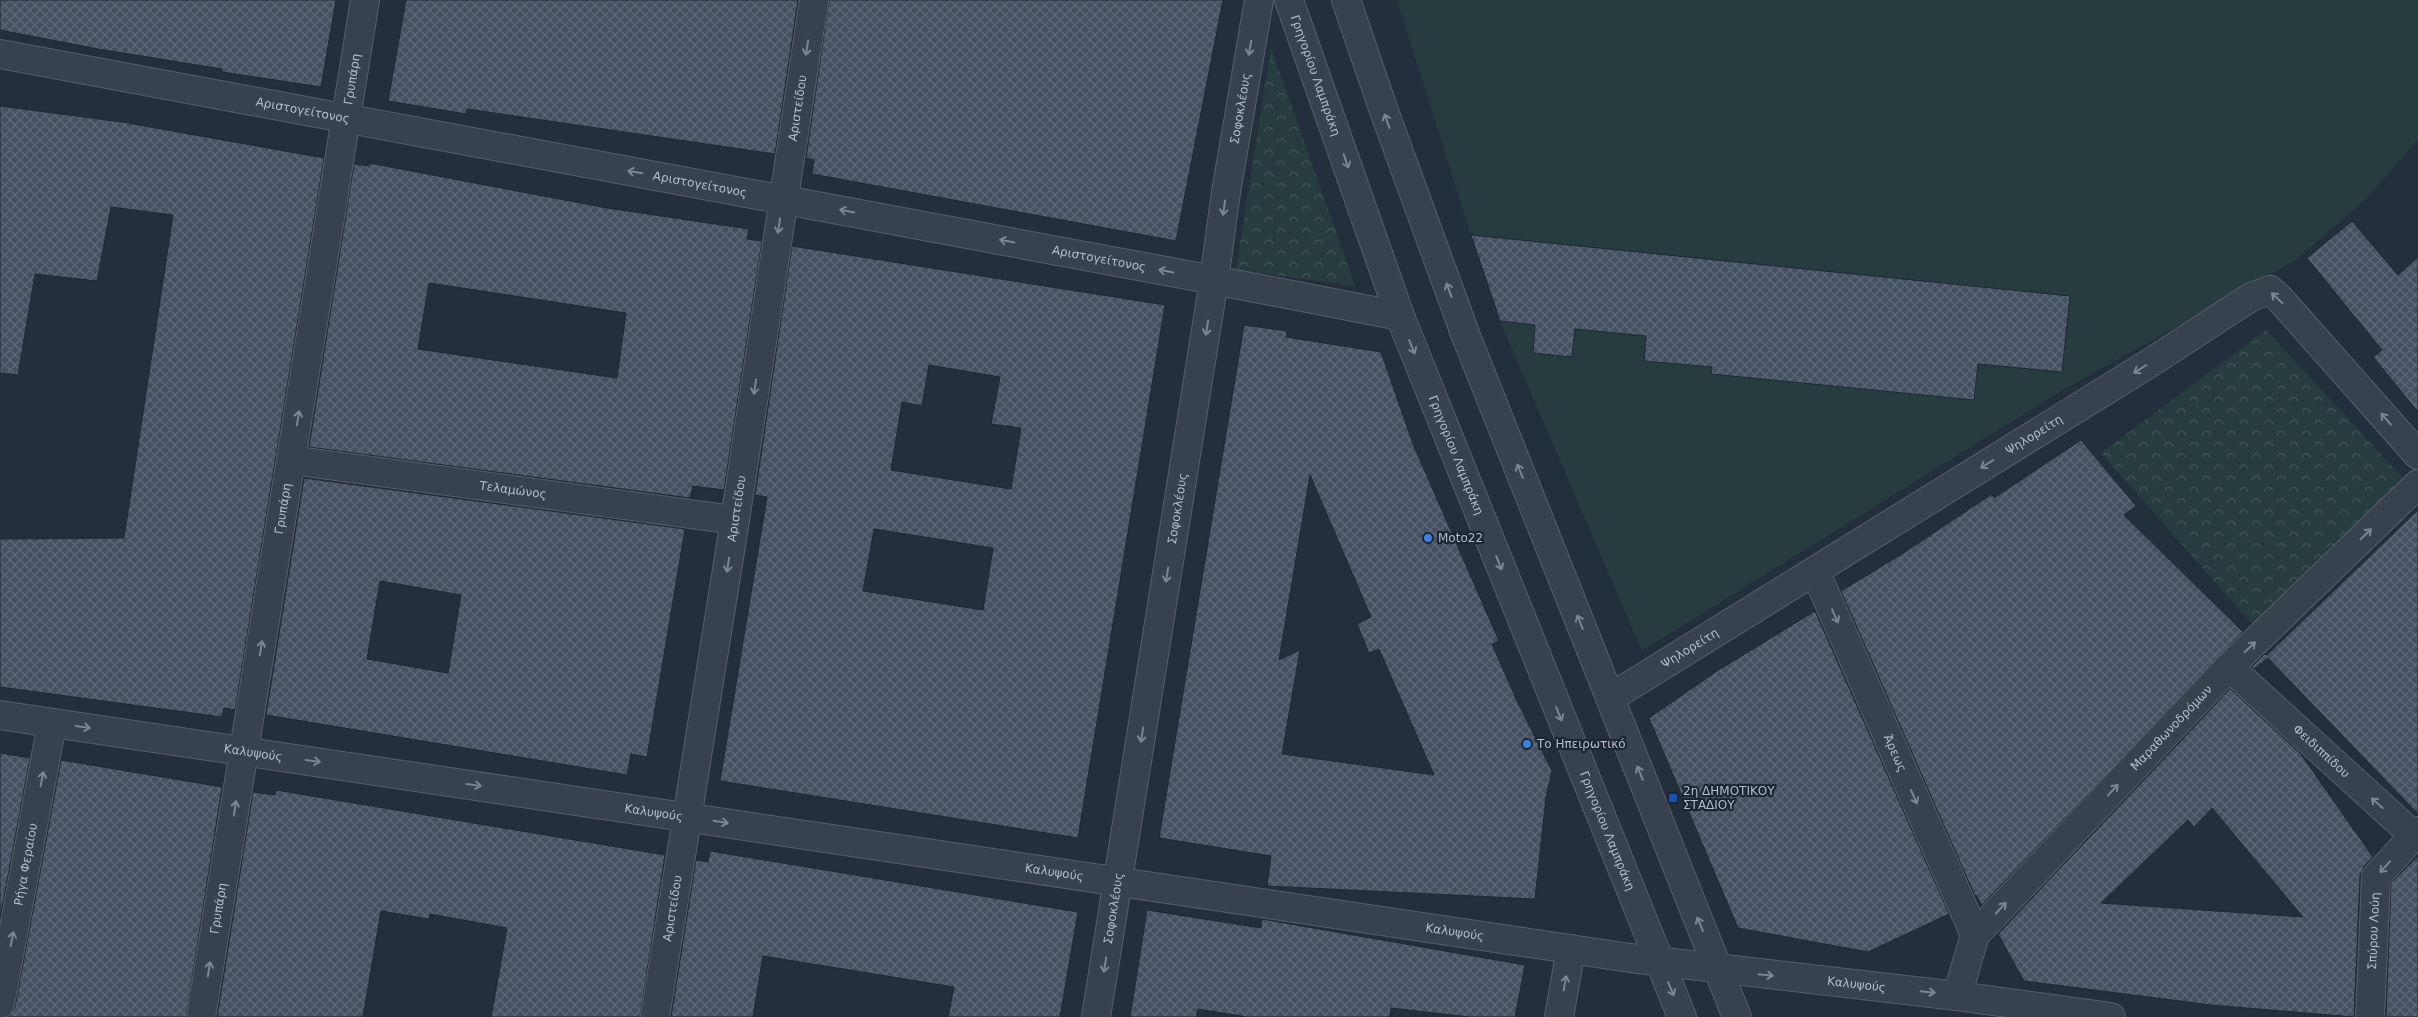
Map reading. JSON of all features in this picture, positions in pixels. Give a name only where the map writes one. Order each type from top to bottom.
[{"type":"street","name":"Γρυπάρη","points":[[202,1017],[365,0]]},
{"type":"street","name":"Αριστείδου","points":[[655,1017],[735,520],[814,0]]},
{"type":"street","name":"Σοφοκλέους","points":[[1096,1017],[1214,280],[1226,192],[1259,0]]},
{"type":"street","name":"Γρηγορίου Λαμπράκη","points":[[1289,0],[1400,316],[1682,1017]]},
{"type":"street","points":[[1346,0],[1384,111],[1466,336],[1737,1017]]},
{"type":"street","name":"Αριστογείτονος","points":[[0,54],[1400,316]]},
{"type":"street","name":"Ψηλορείτη","points":[[1610,698],[2251,298],[2270,290],[2418,455]]},
{"type":"street","name":"Τελαμώνος","points":[[291,460],[735,520]]},
{"type":"street","name":"Μαραθωνοδρόμων","points":[[1957,996],[1975,935],[2229,667],[2418,484]]},
{"type":"street","name":"Άρεως","points":[[1816,571],[1975,935]]},
{"type":"street","name":"Φειδιππίδου","points":[[2229,667],[2416,833]]},
{"type":"street","name":"Καλυψούς","points":[[0,715],[1659,962],[1957,996],[2024,1012],[2111,1017]]},
{"type":"street","name":"Ρήγα Φεραίου","points":[[0,1004],[52,723]]},
{"type":"street","name":"Σπύρου Λούη","points":[[2370,1017],[2376,877],[2416,833]]},
{"type":"street","points":[[1559,1017],[1571,949]]},
{"type":"green space","points":[[1397,0],[2418,0],[2418,140],[2365,200],[2296,260],[2061,391],[1642,651],[1500,321]]},
{"type":"green space","points":[[1271,48],[1355,286],[1236,270]]},
{"type":"green space","points":[[2266,330],[2404,479],[2252,624],[2101,453]]},
{"type":"building","points":[[0,0],[336,0],[321,87],[222,72],[222,69],[98,49],[0,30]]},
{"type":"building","points":[[406,0],[798,0],[775,154],[467,109],[466,114],[388,101]]},
{"type":"building","points":[[829,0],[1223,0],[1176,241],[812,174],[814,160],[806,158]]},
{"type":"building","points":[[0,106],[122,122],[324,158],[235,710],[224,708],[222,717],[0,687],[0,539],[124,538],[173,215],[111,207],[97,281],[35,274],[18,375],[0,373]]},
{"type":"building","points":[[369,163],[607,208],[749,229],[747,239],[762,241],[724,490],[693,486],[690,498],[309,447],[354,164],[369,166]],"holes":[[[429,283],[626,313],[617,378],[418,349]]]},
{"type":"building","points":[[2352,221],[2398,275],[2418,257],[2418,412],[2373,357],[2382,350],[2307,258]]},
{"type":"building","points":[[1471,235],[2070,296],[2062,372],[1978,364],[1974,400],[1711,374],[1712,367],[1644,361],[1646,336],[1575,329],[1572,357],[1533,353],[1535,325],[1500,321]]},
{"type":"building","points":[[792,246],[1165,305],[1078,838],[720,781],[767,497],[755,495]],"holes":[[[929,365],[1000,377],[991,424],[1021,428],[1011,489],[891,470],[902,402],[922,406]],[[874,529],[993,548],[983,610],[863,591]]]},
{"type":"building","points":[[1244,325],[1287,331],[1286,337],[1381,352],[1413,444],[1499,641],[1492,644],[1517,701],[1552,771],[1546,797],[1535,899],[1267,886],[1271,856],[1159,838]],"holes":[[[1310,475],[1371,617],[1357,624],[1369,653],[1379,649],[1434,775],[1282,754],[1300,650],[1279,660]]]},
{"type":"building","points":[[2081,440],[2136,506],[2124,515],[2243,632],[1982,905],[1975,896],[1841,591],[1902,554],[1992,494],[1994,498]]},
{"type":"building","points":[[304,478],[685,529],[647,757],[631,754],[627,775],[266,715]],"holes":[[[380,581],[461,595],[448,673],[367,659]]]},
{"type":"building","points":[[2418,510],[2418,814],[2268,658],[2254,669],[2252,667],[2265,654],[2267,655]]},
{"type":"building","points":[[1815,611],[1949,914],[1868,952],[1738,928],[1649,718],[1717,671]]},
{"type":"building","points":[[2230,689],[2300,753],[2373,857],[2364,866],[2360,876],[2354,1017],[2211,1005],[2024,981],[1998,934]],"holes":[[[2212,808],[2303,917],[2101,903],[2188,820],[2194,827]]]},
{"type":"building","points":[[0,753],[30,758],[0,918]]},
{"type":"building","points":[[61,760],[222,787],[186,1017],[8,1017],[15,1007]]},
{"type":"building","points":[[276,790],[665,855],[640,1017],[491,1017],[507,928],[430,914],[429,919],[381,911],[363,1017],[217,1017],[253,792],[275,795]]},
{"type":"building","points":[[710,851],[1078,912],[1060,1017],[948,1017],[954,987],[763,956],[753,1017],[671,1017],[696,860],[708,862]]},
{"type":"building","points":[[2418,856],[2418,1017],[2386,1017],[2391,883]]},
{"type":"building","points":[[1147,910],[1261,928],[1262,919],[1525,965],[1515,1017],[1469,1017],[1391,1008],[1390,1017],[1247,1017],[1198,1009],[1196,1017],[1130,1017]]},
{"type":"place","name":"Moto22","points":[[1428,538]]},
{"type":"place","name":"Το Ηπειρωτικό","points":[[1527,744]]},
{"type":"place","name":"2η ΔΗΜΟΤΙΚΟΥ ΣΤΑΔΙΟΥ","points":[[1673,798]]}]
